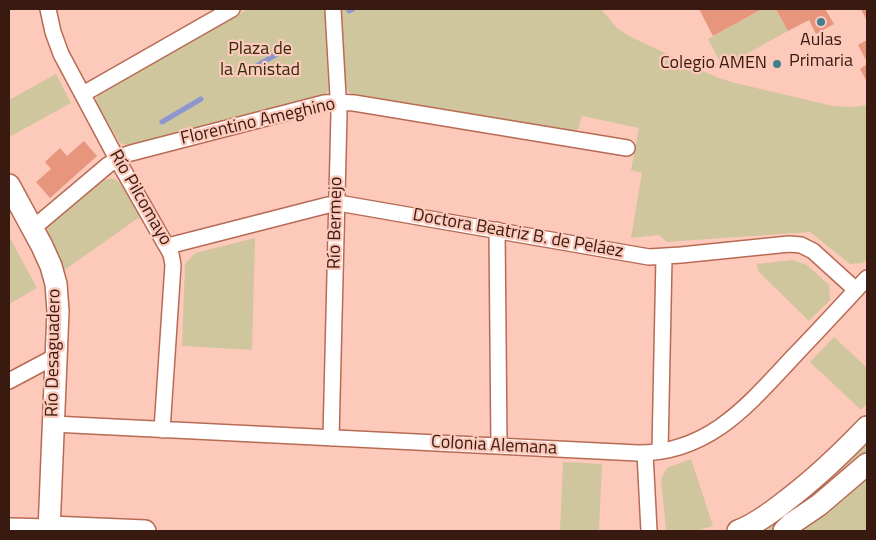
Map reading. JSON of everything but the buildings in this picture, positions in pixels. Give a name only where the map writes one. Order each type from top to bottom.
[{"type":"street","name":"Río Pilcomayo","points":[[48,9],[58,47],[117,159],[172,254],[173,265],[162,430]]},
{"type":"street","points":[[82,94],[232,9]]},
{"type":"street","name":"Río Bermejo","points":[[331,438],[338,102],[333,9]]},
{"type":"street","name":"Florentino Ameghino","points":[[32,229],[117,159],[131,153],[317,104],[354,103],[627,148]]},
{"type":"street","name":"Río Desaguadero","points":[[9,185],[47,256],[56,284],[58,311],[49,529]]},
{"type":"street","name":"Doctora Beatriz B. de Peláez","points":[[168,246],[337,204],[649,257],[789,244],[807,248],[817,254],[856,290]]},
{"type":"street","points":[[497,230],[499,446]]},
{"type":"street","points":[[649,531],[664,257]]},
{"type":"street","name":"Colonia Alemana","points":[[53,424],[653,452],[681,447],[720,428],[735,416],[767,386],[867,278]]},
{"type":"street","points":[[9,381],[56,356]]},
{"type":"street","points":[[738,531],[755,523],[778,508],[829,466],[867,428]]},
{"type":"street","points":[[784,531],[791,524],[820,505],[867,464]]},
{"type":"street","points":[[9,526],[49,529],[145,531]]},
{"type":"green space","name":"Plaza de la Amistad","points":[[248,9],[325,9],[327,93],[320,97],[127,145],[120,143],[96,102],[98,95]]},
{"type":"green space","points":[[341,9],[601,9],[617,28],[629,36],[716,77],[833,106],[854,107],[867,105],[867,259],[863,263],[850,264],[810,232],[667,242],[659,235],[631,238],[642,173],[631,170],[639,128],[582,116],[578,129],[570,132],[354,95],[348,91],[343,80]]},
{"type":"green space","points":[[762,9],[776,9],[788,31],[723,67],[708,39]]},
{"type":"green space","points":[[56,74],[71,103],[11,136],[9,133],[9,100]]},
{"type":"green space","points":[[107,179],[114,179],[120,182],[141,216],[63,271],[46,233],[48,226]]},
{"type":"green space","points":[[9,236],[37,288],[9,304]]},
{"type":"green space","points":[[255,238],[252,350],[182,346],[185,264],[195,253]]},
{"type":"green space","points":[[793,260],[807,265],[829,285],[830,300],[809,321],[758,271],[757,264]]},
{"type":"green space","points":[[834,337],[867,368],[867,403],[861,410],[810,362]]},
{"type":"green space","points":[[867,438],[867,456],[778,531],[758,531]]},
{"type":"green space","points":[[691,459],[713,526],[695,531],[668,531],[666,530],[661,479],[667,468]]},
{"type":"green space","points":[[563,462],[602,464],[599,531],[560,531]]},
{"type":"green space","points":[[867,471],[867,531],[793,531]]},
{"type":"waterway","points":[[349,11],[353,9]]},
{"type":"waterway","points":[[253,68],[277,54]]},
{"type":"waterway","points":[[162,122],[201,99]]},
{"type":"place","name":"Aulas Primaria","points":[[821,22]]},
{"type":"place","name":"Colegio AMEN","points":[[777,64]]}]
